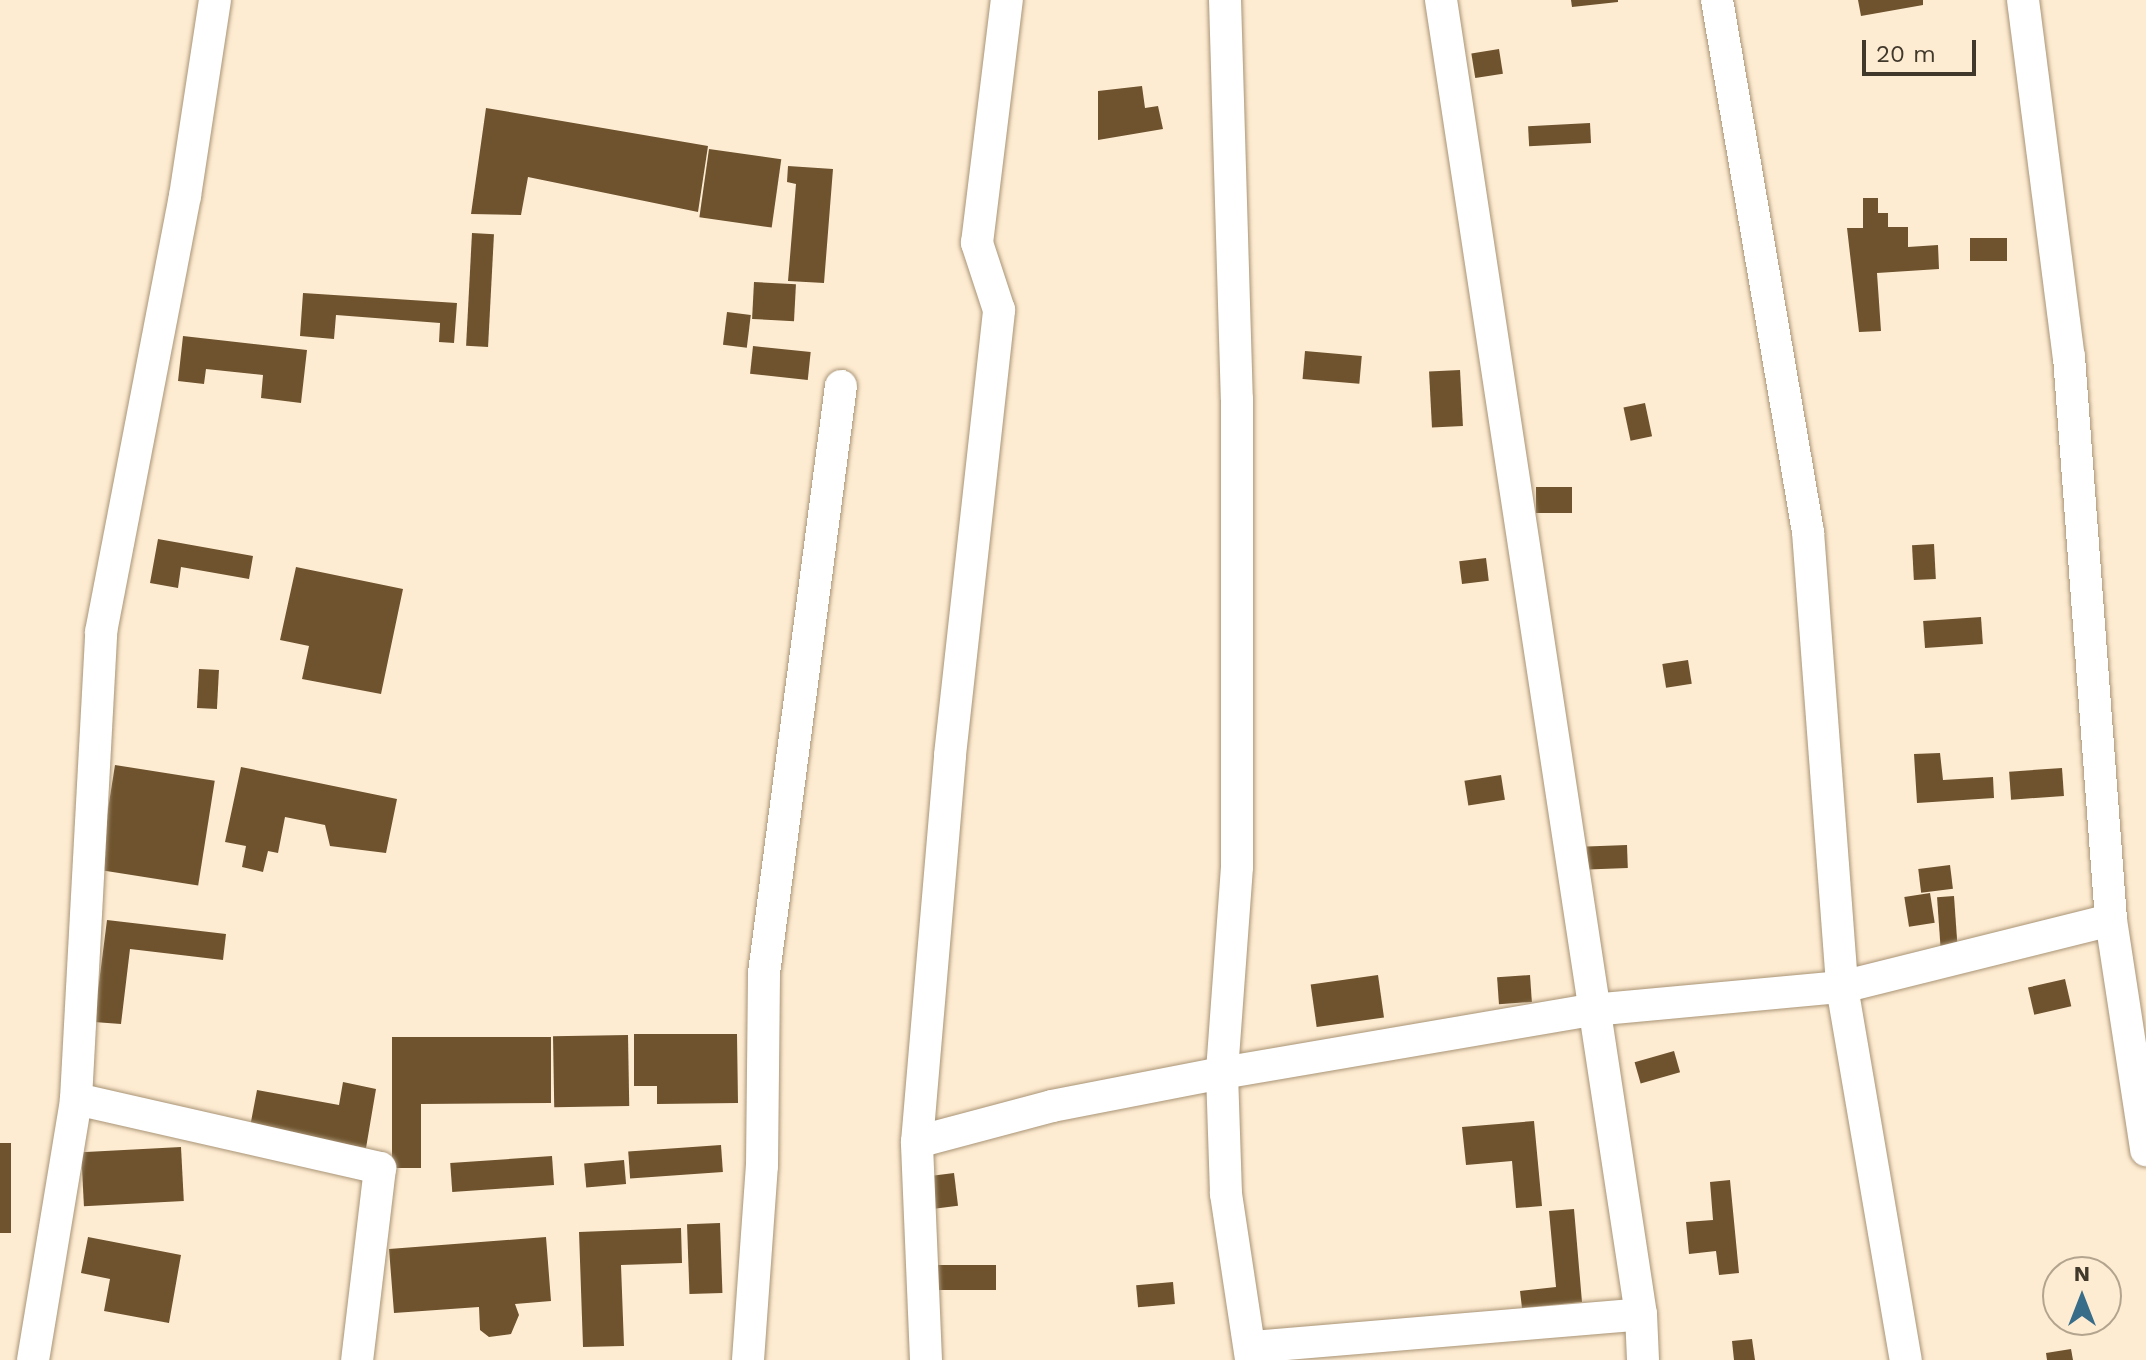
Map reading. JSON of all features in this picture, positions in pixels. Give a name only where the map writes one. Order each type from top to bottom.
[{"type":"street","points":[[33,1360],[76,1099],[101,632],[185,196],[215,0]]},
{"type":"street","points":[[926,1360],[917,1142],[950,755],[999,310],[977,243],[1007,0]]},
{"type":"street","points":[[1225,0],[1237,399],[1237,867],[1222,1073],[1226,1194],[1251,1353],[1641,1314]]},
{"type":"street","points":[[1441,0],[1592,1010],[1641,1314],[1643,1360]]},
{"type":"street","points":[[1717,0],[1808,532],[1842,987],[1906,1360]]},
{"type":"street","points":[[2023,0],[2069,357],[2111,920],[2146,1150]]},
{"type":"street","points":[[748,1360],[762,1166],[764,973],[841,386]]},
{"type":"street","points":[[917,1142],[1052,1106],[1222,1073],[1592,1010],[1842,987],[2111,920]]},
{"type":"street","points":[[76,1099],[380,1168],[357,1360]]},
{"type":"building","points":[[1571,0],[1618,0],[1618,2],[1572,7]]},
{"type":"building","points":[[1858,0],[1923,0],[1923,5],[1861,16]]},
{"type":"building","points":[[1499,49],[1503,74],[1475,78],[1471,53]]},
{"type":"building","points":[[1142,86],[1145,108],[1158,106],[1163,129],[1098,140],[1098,91]]},
{"type":"building","points":[[486,108],[708,146],[698,212],[528,177],[521,215],[471,214]]},
{"type":"building","points":[[1590,123],[1591,143],[1529,146],[1528,126]]},
{"type":"building","points":[[709,149],[781,159],[772,227],[699,217]]},
{"type":"building","points":[[788,166],[833,169],[824,283],[788,281],[796,184],[787,182]]},
{"type":"building","points":[[1863,198],[1878,198],[1878,213],[1888,213],[1888,227],[1908,227],[1908,247],[1938,245],[1939,269],[1877,273],[1881,331],[1859,332],[1847,228],[1863,228]]},
{"type":"building","points":[[472,233],[494,234],[488,347],[466,346]]},
{"type":"building","points":[[1970,238],[2007,238],[2007,261],[1970,261]]},
{"type":"building","points":[[754,282],[796,284],[794,321],[752,319]]},
{"type":"building","points":[[303,293],[457,303],[454,343],[439,342],[440,323],[336,315],[334,339],[300,336]]},
{"type":"building","points":[[727,312],[751,315],[747,348],[723,345]]},
{"type":"building","points":[[183,336],[307,350],[301,403],[261,398],[263,375],[206,369],[204,384],[178,381]]},
{"type":"building","points":[[753,346],[811,352],[808,380],[750,374]]},
{"type":"building","points":[[1305,351],[1362,356],[1359,384],[1303,379]]},
{"type":"building","points":[[1460,370],[1463,426],[1432,428],[1429,372]]},
{"type":"building","points":[[1645,403],[1652,436],[1631,441],[1623,408]]},
{"type":"building","points":[[1536,487],[1572,487],[1572,513],[1536,513]]},
{"type":"building","points":[[158,539],[253,556],[249,579],[181,567],[178,588],[150,583]]},
{"type":"building","points":[[1934,544],[1936,579],[1914,580],[1912,545]]},
{"type":"building","points":[[1486,558],[1489,581],[1462,584],[1459,561]]},
{"type":"building","points":[[296,567],[403,589],[381,694],[302,679],[309,646],[280,640]]},
{"type":"building","points":[[1981,617],[1983,644],[1925,648],[1923,621]]},
{"type":"building","points":[[1688,660],[1692,684],[1666,688],[1662,664]]},
{"type":"building","points":[[199,669],[219,670],[217,709],[197,708]]},
{"type":"building","points":[[1940,753],[1943,780],[1993,777],[1994,798],[1917,803],[1914,754]]},
{"type":"building","points":[[115,765],[215,781],[198,885],[98,870]]},
{"type":"building","points":[[241,767],[397,799],[386,853],[330,846],[325,825],[285,817],[278,853],[268,851],[263,872],[242,867],[246,846],[225,842]]},
{"type":"building","points":[[2062,768],[2064,796],[2011,800],[2009,772]]},
{"type":"building","points":[[1501,775],[1505,800],[1468,805],[1464,781]]},
{"type":"building","points":[[1627,845],[1628,868],[1588,869],[1587,846]]},
{"type":"building","points":[[1950,865],[1953,889],[1921,893],[1918,869]]},
{"type":"building","points":[[1930,893],[1935,923],[1909,927],[1904,897]]},
{"type":"building","points":[[1954,896],[1958,954],[1941,955],[1937,897]]},
{"type":"building","points":[[107,920],[226,934],[223,960],[130,949],[121,1024],[94,1022]]},
{"type":"building","points":[[1378,975],[1384,1018],[1317,1027],[1311,984]]},
{"type":"building","points":[[1530,975],[1532,1002],[1499,1004],[1497,977]]},
{"type":"building","points":[[2065,979],[2071,1006],[2034,1015],[2028,988]]},
{"type":"building","points":[[634,1034],[737,1034],[738,1103],[657,1104],[657,1086],[634,1086]]},
{"type":"building","points":[[628,1035],[629,1106],[554,1107],[553,1036]]},
{"type":"building","points":[[392,1037],[551,1037],[551,1103],[421,1104],[421,1168],[392,1168]]},
{"type":"building","points":[[1674,1051],[1680,1072],[1641,1083],[1635,1062]]},
{"type":"building","points":[[343,1082],[376,1089],[366,1148],[250,1127],[257,1090],[339,1105]]},
{"type":"building","points":[[1534,1121],[1542,1206],[1516,1208],[1512,1161],[1466,1165],[1462,1127]]},
{"type":"building","points":[[0,1143],[11,1143],[11,1233],[0,1233]]},
{"type":"building","points":[[721,1145],[723,1172],[630,1178],[628,1151]]},
{"type":"building","points":[[181,1147],[184,1201],[84,1206],[81,1152]]},
{"type":"building","points":[[552,1156],[554,1185],[452,1192],[450,1163]]},
{"type":"building","points":[[624,1160],[626,1184],[586,1187],[584,1163]]},
{"type":"building","points":[[954,1173],[958,1206],[934,1209],[930,1176]]},
{"type":"building","points":[[1730,1180],[1739,1273],[1719,1275],[1716,1251],[1689,1254],[1686,1222],[1713,1220],[1710,1182]]},
{"type":"building","points":[[1574,1209],[1582,1302],[1522,1308],[1520,1291],[1556,1287],[1549,1211]]},
{"type":"building","points":[[720,1223],[722,1293],[689,1294],[687,1224]]},
{"type":"building","points":[[681,1228],[682,1263],[621,1265],[624,1346],[583,1347],[579,1232]]},
{"type":"building","points":[[88,1237],[181,1255],[169,1323],[104,1311],[110,1279],[81,1273]]},
{"type":"building","points":[[546,1237],[551,1301],[515,1304],[519,1315],[511,1334],[489,1337],[480,1330],[479,1307],[394,1313],[389,1249]]},
{"type":"building","points":[[934,1265],[996,1265],[996,1290],[934,1290]]},
{"type":"building","points":[[1173,1282],[1175,1304],[1138,1307],[1136,1285]]},
{"type":"building","points":[[1752,1339],[1755,1360],[1734,1360],[1732,1341]]},
{"type":"building","points":[[2071,1349],[2073,1360],[2047,1360],[2046,1353]]}]
